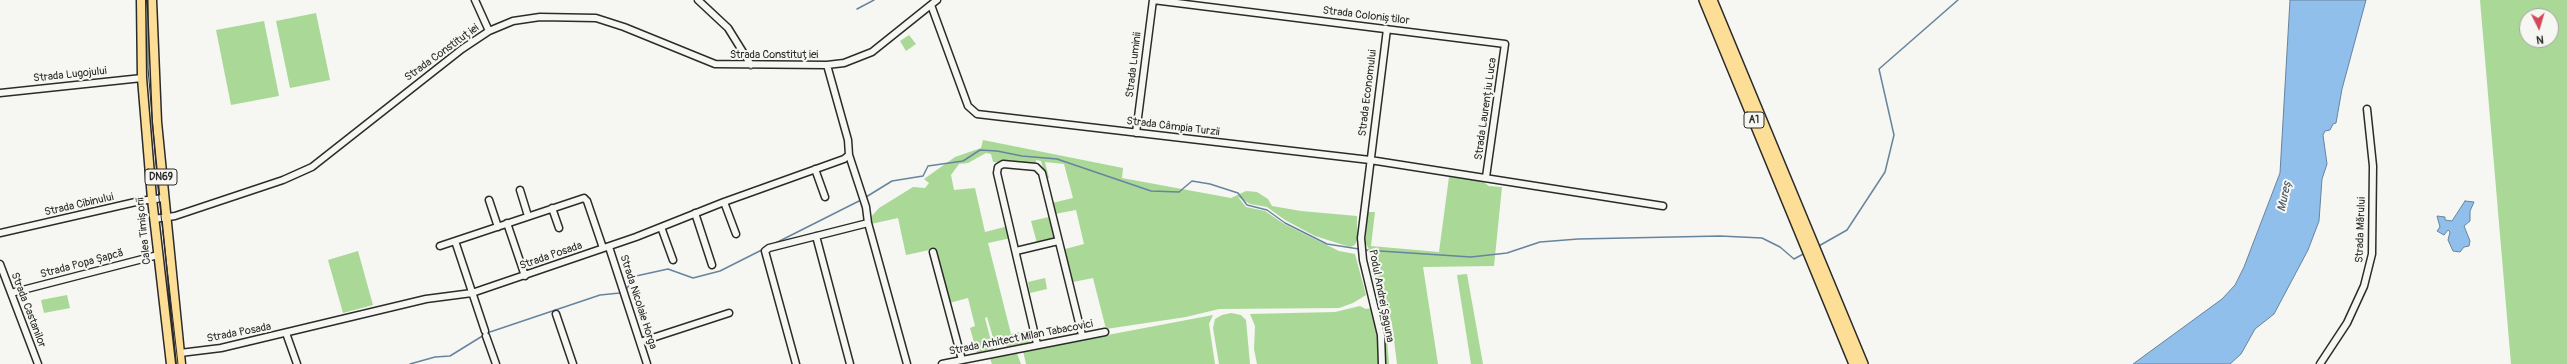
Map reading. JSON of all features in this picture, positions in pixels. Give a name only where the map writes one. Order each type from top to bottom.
[{"type":"highway","name":"A1","points":[[1704,0],[1807,239]]},
{"type":"highway","name":"A1","points":[[1712,0],[1818,266],[1854,364]]},
{"type":"highway","name":"A1","points":[[1818,266],[1863,364]]},
{"type":"main road","name":"Calea Timișorii","points":[[141,0],[142,78],[154,219],[171,364]]},
{"type":"main road","name":"Calea Timișorii","points":[[152,0],[154,75],[163,198],[181,364]]},
{"type":"street","points":[[475,0],[489,31]]},
{"type":"street","points":[[698,0],[728,28],[751,65]]},
{"type":"street","name":"Strada Constituției","points":[[154,219],[165,218],[283,180],[312,168],[342,146],[396,100],[489,31],[506,23],[530,18],[587,17],[624,27],[706,62],[751,65],[827,65],[854,60],[872,52],[936,0]]},
{"type":"street","name":"Strada Coloniștilor","points":[[1153,0],[1505,44]]},
{"type":"street","name":"Strada Luminii","points":[[1136,133],[1153,0]]},
{"type":"street","name":"Strada Câmpia Turzii","points":[[931,5],[972,111],[977,114],[1370,160],[1486,176],[1492,181],[1663,206]]},
{"type":"street","name":"Strada Economului","points":[[1370,160],[1387,29]]},
{"type":"street","name":"Strada Laurențiu Luca","points":[[1486,176],[1505,44]]},
{"type":"street","points":[[827,65],[848,140],[849,155],[866,207],[868,223],[907,364]]},
{"type":"street","name":"Strada Lugojului","points":[[0,93],[142,78]]},
{"type":"street","name":"Strada Mărului","points":[[2320,364],[2347,323],[2364,286],[2372,254],[2373,166],[2367,109]]},
{"type":"street","name":"Strada Posada","points":[[180,353],[221,348],[426,299],[472,293],[526,276],[661,227],[724,202],[844,159],[849,155]]},
{"type":"street","name":"Podul Andrei Șaguna","points":[[1370,160],[1361,220],[1361,246],[1380,334],[1382,364]]},
{"type":"street","points":[[1037,344],[997,173],[998,167],[1004,164],[1036,167],[1041,170],[1082,335]]},
{"type":"street","points":[[815,169],[825,197]]},
{"type":"street","points":[[520,190],[528,216]]},
{"type":"street","name":"Strada Cibinului","points":[[0,233],[140,201],[163,198]]},
{"type":"street","name":"Strada Nicolaie Horga","points":[[552,208],[580,199],[587,201],[606,247],[648,364]]},
{"type":"street","points":[[489,200],[498,227]]},
{"type":"street","points":[[724,202],[736,234]]},
{"type":"street","points":[[440,246],[552,208],[559,228]]},
{"type":"street","points":[[695,213],[712,265]]},
{"type":"street","points":[[796,364],[765,251],[769,248],[868,223]]},
{"type":"street","points":[[508,224],[526,276]]},
{"type":"street","points":[[661,227],[673,260]]},
{"type":"street","points":[[816,236],[850,364]]},
{"type":"street","points":[[455,241],[496,364]]},
{"type":"street","points":[[1016,251],[1058,241]]},
{"type":"street","points":[[933,252],[966,361]]},
{"type":"street","name":"Strada Popa Șapcă","points":[[11,293],[158,255]]},
{"type":"street","name":"Strada Castanilor","points":[[0,264],[38,364]]},
{"type":"street","points":[[640,342],[729,313]]},
{"type":"street","points":[[556,314],[573,364]]},
{"type":"street","name":"Strada Arhitect Milan Tabacovici","points":[[942,364],[966,361],[1037,344],[1105,332]]},
{"type":"street","points":[[286,333],[297,364]]},
{"type":"green space","points":[[2480,0],[2567,0],[2567,364],[2511,364]]},
{"type":"green space","points":[[316,13],[330,80],[290,88],[276,21]]},
{"type":"green space","points":[[264,21],[279,96],[231,105],[216,30]]},
{"type":"green space","points":[[909,35],[916,44],[906,51],[900,41]]},
{"type":"green space","points":[[983,140],[1123,168],[1122,178],[1231,198],[1246,191],[1257,192],[1268,199],[1272,206],[1301,211],[1357,216],[1357,240],[1355,245],[1350,247],[1315,236],[1285,220],[1267,207],[1250,204],[1238,197],[1246,207],[1265,211],[1284,224],[1339,251],[1355,254],[1366,295],[1353,303],[1339,308],[1219,309],[1186,317],[1106,329],[1093,278],[1073,282],[1065,249],[1084,244],[1076,210],[1055,214],[1052,203],[1073,198],[1064,164],[1045,162],[1049,178],[1046,179],[1041,161],[1036,160],[1036,165],[993,162],[991,154],[986,153],[968,163],[959,164],[951,175],[954,190],[975,188],[985,232],[1008,226],[1011,238],[988,243],[1011,334],[1030,330],[1033,339],[1028,343],[1007,347],[1005,342],[998,344],[998,341],[994,341],[987,317],[985,318],[993,349],[977,353],[970,328],[975,326],[968,298],[949,303],[934,249],[906,255],[898,218],[871,224],[870,218],[879,208],[913,187],[925,188],[929,183],[924,179],[955,157],[981,148]]},
{"type":"green space","points":[[1449,177],[1482,181],[1489,186],[1502,187],[1494,266],[1423,267],[1438,364],[1397,364],[1392,324],[1385,300],[1378,297],[1370,261],[1370,251],[1365,242],[1368,212],[1375,212],[1371,246],[1439,252]]},
{"type":"green space","points":[[1049,217],[1054,239],[1037,243],[1031,221]]},
{"type":"green space","points":[[358,251],[373,305],[343,313],[328,260]]},
{"type":"green space","points":[[1467,274],[1483,364],[1471,364],[1457,275]]},
{"type":"green space","points":[[1045,278],[1047,289],[1030,293],[1028,282]]},
{"type":"green space","points":[[67,295],[70,308],[44,313],[41,300]]},
{"type":"green space","points":[[1360,306],[1366,309],[1381,306],[1386,326],[1389,364],[1257,364],[1254,349],[1255,326],[1250,314],[1335,312]]},
{"type":"green space","points":[[1231,313],[1241,315],[1246,320],[1250,364],[1219,364],[1213,328],[1215,319],[1222,315]]},
{"type":"green space","points":[[1213,315],[1209,324],[1215,364],[1026,364],[1023,351]]},
{"type":"green space","points":[[1016,351],[1021,364],[992,364],[989,356]]},
{"type":"water","name":"Mureș","points":[[2290,0],[2366,0],[2342,89],[2336,123],[2333,124],[2330,130],[2325,131],[2323,135],[2327,164],[2322,179],[2319,221],[2308,250],[2274,314],[2255,329],[2241,354],[2230,364],[2133,364],[2222,299],[2235,285],[2244,267],[2280,173]]},
{"type":"water","points":[[2465,201],[2474,202],[2470,211],[2470,221],[2464,226],[2470,241],[2469,246],[2464,247],[2460,252],[2453,251],[2448,240],[2450,232],[2448,230],[2444,235],[2437,231],[2440,227],[2437,216],[2445,217],[2445,220],[2452,221]]},
{"type":"waterway","points":[[857,9],[874,0]]},
{"type":"waterway","points":[[1817,247],[1847,230],[1885,172],[1894,135],[1879,69],[1958,0]]},
{"type":"waterway","points":[[866,197],[892,181],[923,176],[928,166],[963,161],[980,150],[997,151],[1022,156],[1057,159],[1151,191],[1179,192],[1192,181],[1210,184],[1238,193],[1247,205],[1267,210],[1285,223],[1327,244],[1359,249]]},
{"type":"waterway","points":[[627,288],[636,276],[668,269],[693,278],[720,271],[859,201]]},
{"type":"waterway","points":[[1365,250],[1471,257],[1507,253],[1540,242],[1578,239],[1720,236],[1762,238],[1780,247],[1794,259],[1805,253]]},
{"type":"waterway","points":[[487,333],[600,295],[620,293]]},
{"type":"waterway","points":[[410,364],[435,357],[450,356],[484,335]]},
{"type":"tram line","points":[[148,0],[148,68],[158,189],[178,364]]}]
